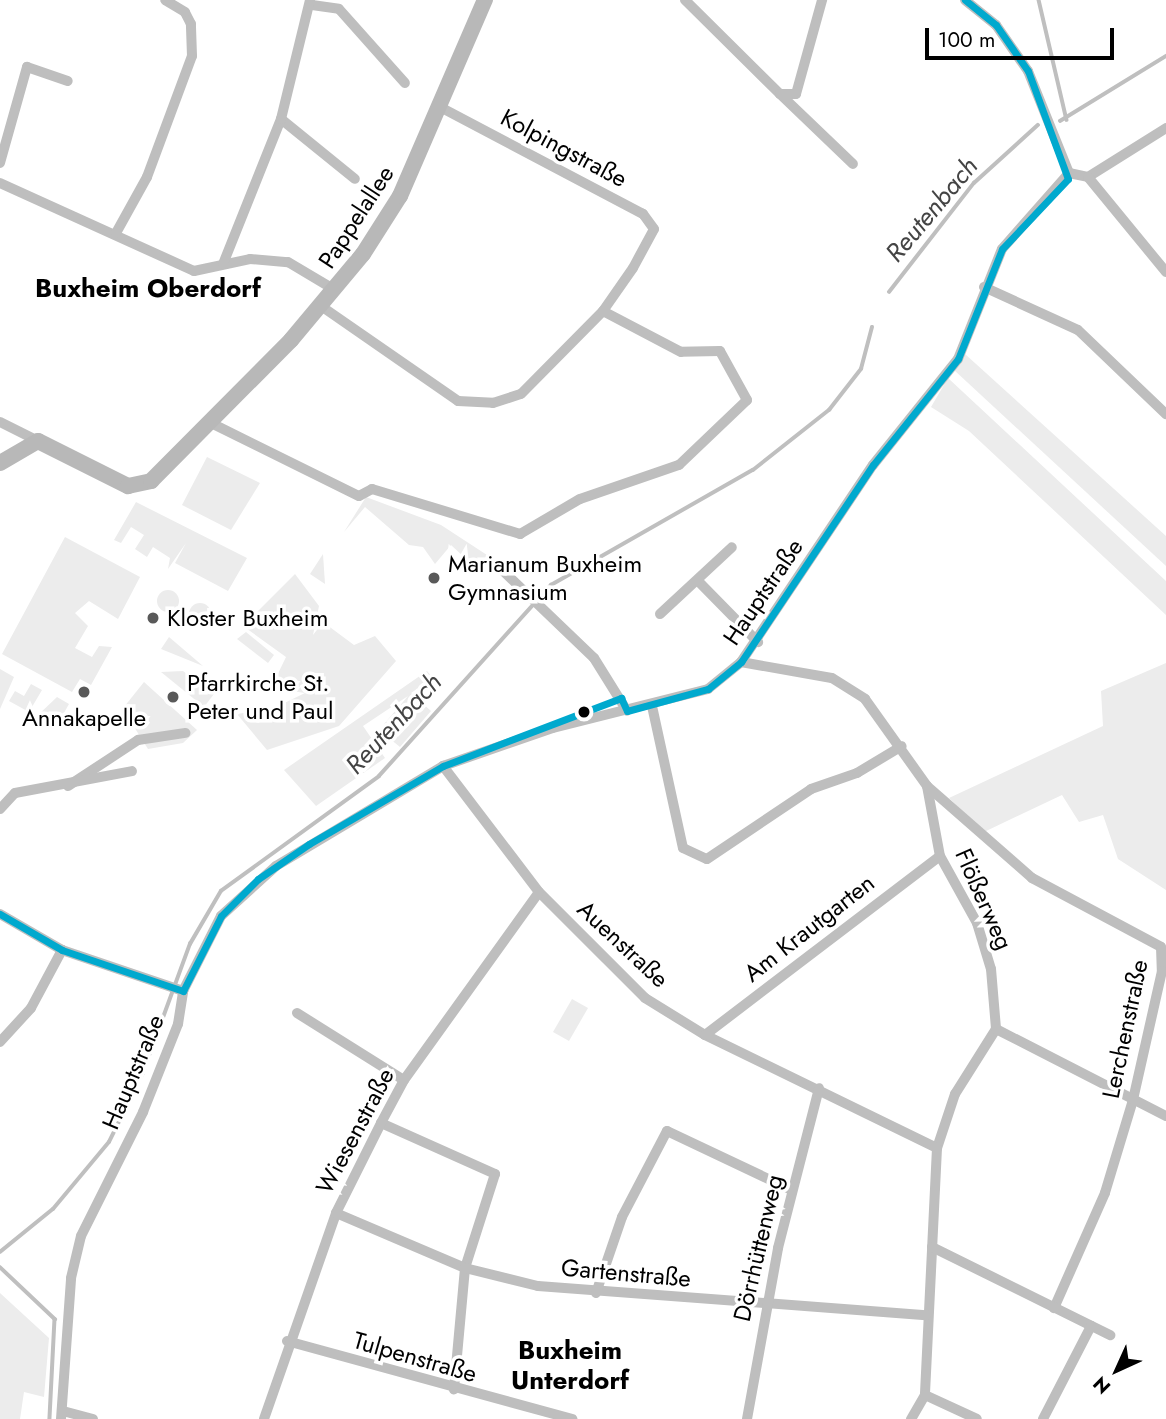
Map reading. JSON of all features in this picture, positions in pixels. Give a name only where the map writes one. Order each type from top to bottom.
[{"type":"street","points":[[116,233],[147,177],[192,56],[188,18],[165,0]]},
{"type":"street","name":"Pappelallee","points":[[38,441],[142,488],[209,422],[335,290],[400,196],[442,108],[485,0]]},
{"type":"street","points":[[685,0],[853,164]]},
{"type":"street","points":[[780,94],[796,94],[822,0]]},
{"type":"street","points":[[965,0],[996,25],[1028,71],[1069,173],[1088,177],[1166,272]]},
{"type":"street","points":[[223,264],[281,119],[311,3],[339,9],[405,83]]},
{"type":"street","points":[[0,163],[27,67],[68,81]]},
{"type":"street","name":"Kolpingstraße","points":[[442,108],[651,220],[652,236],[603,311]]},
{"type":"street","points":[[281,119],[355,179]]},
{"type":"street","points":[[1088,177],[1162,130],[1166,142]]},
{"type":"street","name":"Hauptstraße","points":[[62,1415],[71,1278],[81,1236],[143,1112],[178,1024],[183,991],[210,932],[246,889],[443,766],[708,689],[741,663],[758,642],[878,458],[958,359],[984,287],[1014,231],[1069,173]]},
{"type":"street","points":[[0,183],[116,233],[194,271],[223,264],[288,262],[335,290]]},
{"type":"street","points":[[984,287],[1078,330],[1166,415]]},
{"type":"street","points":[[209,422],[359,496],[372,489],[520,534],[580,499],[679,465],[747,400],[720,351],[681,352],[603,311],[521,394],[474,404],[440,390],[321,306]]},
{"type":"street","points":[[0,422],[38,441]]},
{"type":"street","points":[[0,463],[38,441]]},
{"type":"street","points":[[660,614],[700,583],[732,547]]},
{"type":"street","points":[[500,568],[534,595],[594,658],[627,711]]},
{"type":"street","points":[[700,583],[758,642]]},
{"type":"street","name":"Flößerweg","points":[[741,663],[808,671],[850,687],[902,746],[928,786],[940,856],[977,923],[991,969],[996,1029]]},
{"type":"street","points":[[652,706],[683,848],[707,859],[811,789],[857,773],[902,746]]},
{"type":"street","points":[[66,787],[138,740],[185,733]]},
{"type":"street","name":"Auenstraße","points":[[443,766],[539,892],[645,998],[705,1035],[819,1088],[937,1148]]},
{"type":"street","points":[[0,809],[15,793],[66,787],[132,771]]},
{"type":"street","name":"Lerchenstraße","points":[[928,786],[1032,878],[1162,940],[1162,971],[1133,1100],[1105,1194],[1054,1308]]},
{"type":"street","name":"Am Krautgarten","points":[[705,1035],[940,856]]},
{"type":"street","name":"Wiesenstraße","points":[[264,1419],[287,1340],[336,1213],[380,1123],[404,1080],[539,892]]},
{"type":"street","points":[[0,914],[62,950],[183,991]]},
{"type":"street","points":[[0,1042],[32,1008],[62,950]]},
{"type":"street","points":[[297,1013],[404,1080]]},
{"type":"street","points":[[911,1419],[925,1395],[926,1315],[937,1148],[955,1094],[996,1029],[1166,1116]]},
{"type":"street","name":"Dörrhüttenweg","points":[[747,1419],[766,1305],[819,1088]]},
{"type":"street","points":[[380,1123],[495,1174],[465,1268],[454,1390]]},
{"type":"street","points":[[596,1293],[622,1217],[667,1130],[792,1190]]},
{"type":"street","name":"Gartenstraße","points":[[336,1213],[465,1268],[596,1293],[926,1315]]},
{"type":"street","points":[[932,1247],[1111,1335]]},
{"type":"street","points":[[1043,1419],[1091,1326]]},
{"type":"street","name":"Tulpenstraße","points":[[287,1340],[454,1390],[573,1419]]},
{"type":"street","points":[[925,1395],[977,1419]]},
{"type":"street","points":[[62,1415],[93,1419]]},
{"type":"shaded area","points":[[965,354],[1166,536],[1166,566],[954,370]]},
{"type":"shaded area","points":[[948,378],[1166,581],[1166,615],[969,431],[931,407]]},
{"type":"shaded area","points":[[207,457],[260,483],[231,530],[182,505]]},
{"type":"shaded area","points":[[366,497],[441,525],[487,555],[478,570],[451,545],[435,564],[423,547],[409,545],[365,507],[344,532]]},
{"type":"shaded area","points":[[136,502],[247,558],[228,591],[175,563],[186,543],[168,569],[170,558],[153,547],[147,557],[135,549],[144,535],[131,527],[121,543],[114,540]]},
{"type":"shaded area","points":[[65,537],[140,577],[118,619],[89,601],[75,613],[88,626],[75,648],[92,657],[99,646],[112,647],[91,685],[80,679],[72,692],[2,654]]},
{"type":"shaded area","points":[[323,554],[325,584],[310,574]]},
{"type":"shaded area","points":[[295,574],[319,606],[313,635],[323,622],[354,645],[375,636],[396,661],[339,726],[267,750],[237,714],[274,708],[305,693],[271,688],[286,657],[243,626]]},
{"type":"shaded area","points":[[168,590],[176,593],[179,601],[176,609],[168,612],[160,609],[157,601],[160,593]]},
{"type":"shaded area","points":[[200,603],[208,606],[211,614],[208,622],[200,625],[192,622],[189,614],[192,606]]},
{"type":"shaded area","points":[[246,632],[274,655],[268,663],[237,639]]},
{"type":"shaded area","points":[[169,637],[203,666],[161,649]]},
{"type":"shaded area","points":[[1166,663],[1166,890],[1118,859],[1103,815],[1079,822],[1062,795],[984,832],[949,798],[1103,726],[1101,691]]},
{"type":"shaded area","points":[[0,669],[14,677],[0,709]]},
{"type":"shaded area","points":[[183,671],[214,694],[204,707],[161,672]]},
{"type":"shaded area","points":[[427,671],[433,678],[411,693],[431,711],[400,747],[379,730],[408,696],[363,726],[385,758],[316,806],[284,770]]},
{"type":"shaded area","points":[[144,682],[197,730],[183,743],[148,749],[124,707]]},
{"type":"shaded area","points":[[31,684],[42,690],[29,712],[9,701],[15,691],[24,696]]},
{"type":"shaded area","points":[[57,697],[69,704],[56,727],[37,716]]},
{"type":"shaded area","points":[[572,999],[588,1008],[569,1041],[553,1032]]},
{"type":"shaded area","points":[[0,1293],[49,1338],[44,1397],[24,1392],[20,1419],[0,1419]]},
{"type":"waterway","points":[[1039,0],[1067,120]]},
{"type":"waterway","name":"Reutenbach","points":[[1060,121],[1166,56]]},
{"type":"waterway","name":"Reutenbach","points":[[889,292],[974,183],[1038,125]]},
{"type":"waterway","name":"Reutenbach","points":[[0,1252],[53,1209],[109,1142],[142,1075],[190,944],[221,891],[379,776],[551,585],[753,470],[829,410],[861,369],[872,327]]},
{"type":"waterway","name":"Reutenbach","points":[[0,1267],[55,1319],[50,1419]]},
{"type":"transit line","points":[[0,914],[62,950],[183,991],[221,916],[258,879],[309,844],[443,766],[621,698],[627,711],[708,689],[741,662],[873,465],[958,359],[1002,249],[1068,179],[1028,71],[996,25],[965,0]]},
{"type":"place","name":"Marianum Buxheim Gymnasium","points":[[434,578]]},
{"type":"place","name":"Kloster Buxheim","points":[[153,618]]},
{"type":"place","name":"Annakapelle","points":[[84,692]]},
{"type":"place","name":"Pfarrkirche St. Peter und Paul","points":[[173,697]]},
{"type":"district","name":"Buxheim Oberdorf","points":[[148,289]]},
{"type":"district","name":"Buxheim Unterdorf","points":[[570,1366]]}]
